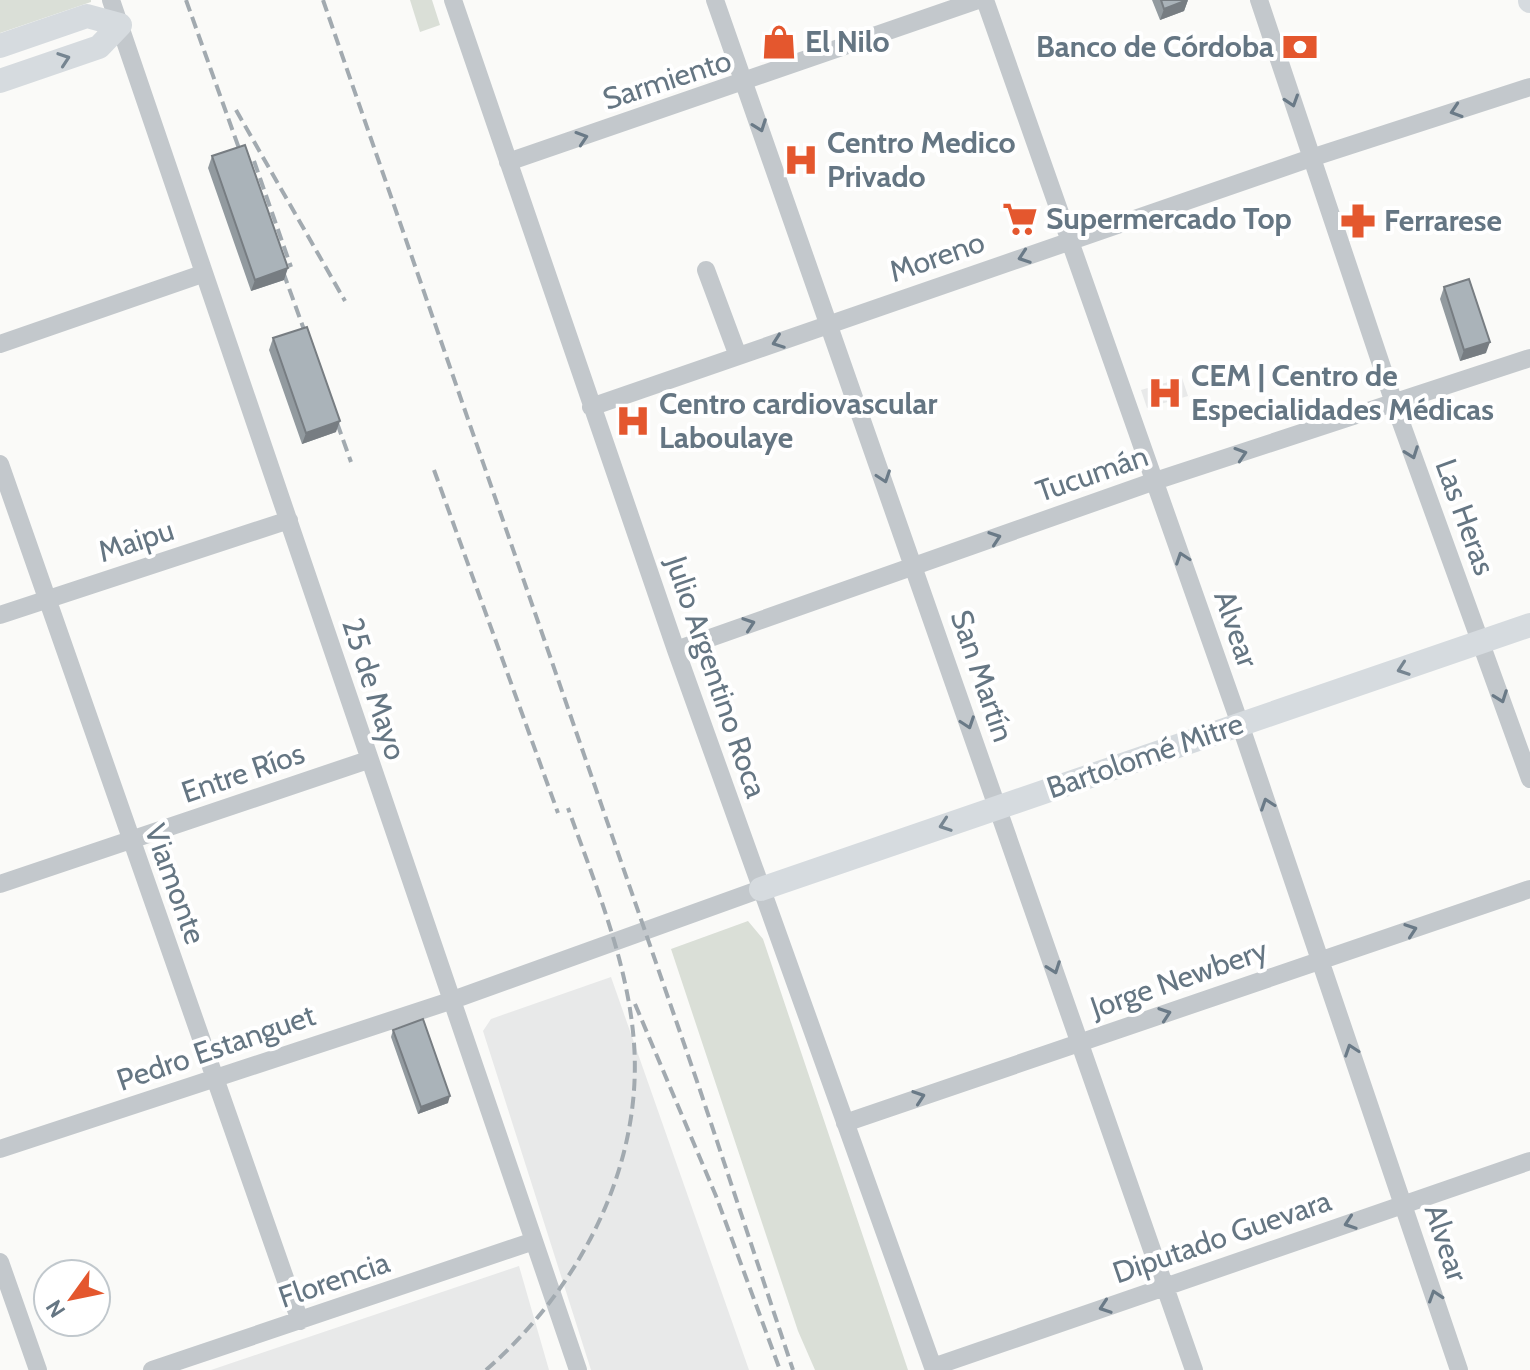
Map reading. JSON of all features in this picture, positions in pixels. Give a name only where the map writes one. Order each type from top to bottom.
[{"type":"main road","points":[[0,46],[87,16],[120,25],[99,47],[0,81]]},
{"type":"main road","name":"Bartolomé Mitre","points":[[761,889],[1530,625]]},
{"type":"street","name":"25 de Mayo","points":[[111,0],[578,1370]]},
{"type":"street","name":"Julio Argentino Roca","points":[[453,0],[676,650],[933,1368]]},
{"type":"street","name":"San Martín","points":[[715,0],[1194,1370]]},
{"type":"street","name":"Sarmiento","points":[[508,162],[745,83],[978,0]]},
{"type":"street","name":"Alvear","points":[[985,0],[1240,724],[1459,1370]]},
{"type":"street","name":"Las Heras","points":[[1259,0],[1394,403],[1530,779]]},
{"type":"street","name":"Moreno","points":[[591,407],[1311,158],[1530,87]]},
{"type":"street","points":[[706,270],[738,356]]},
{"type":"street","points":[[0,344],[202,274]]},
{"type":"street","name":"Tucumán","points":[[676,650],[1155,481],[1530,358]]},
{"type":"street","name":"Viamonte","points":[[0,464],[300,1321]]},
{"type":"street","name":"Maipu","points":[[0,615],[289,520]]},
{"type":"street","name":"Entre Ríos","points":[[0,884],[368,760]]},
{"type":"street","name":"Pedro Estanguet","points":[[0,1149],[450,1001],[761,889]]},
{"type":"street","name":"Jorge Newbery","points":[[845,1123],[1530,889]]},
{"type":"street","name":"Diputado Guevara","points":[[933,1368],[1530,1161]]},
{"type":"street","name":"Florencia","points":[[152,1370],[534,1241]]},
{"type":"street","points":[[0,1262],[38,1370]]},
{"type":"shaded area","points":[[0,0],[91,0],[91,2],[0,33]]},
{"type":"shaded area","points":[[410,0],[432,0],[440,25],[420,32]]},
{"type":"shaded area","name":"CEM | Centro de Especialidades Médicas","points":[[1182,378],[1188,396],[1147,408],[1141,390]]},
{"type":"shaded area","points":[[748,921],[763,939],[908,1370],[815,1370],[798,1331],[671,949]]},
{"type":"shaded area","points":[[611,977],[749,1370],[591,1370],[483,1031],[491,1019]]},
{"type":"shaded area","points":[[519,1266],[549,1370],[211,1370]]},
{"type":"building","points":[[1161,0],[1187,0],[1164,9]]},
{"type":"building","points":[[245,145],[288,268],[255,280],[212,156]]},
{"type":"building","points":[[1469,279],[1490,342],[1464,350],[1444,287]]},
{"type":"building","points":[[307,327],[340,421],[306,433],[273,338]]},
{"type":"building","points":[[423,1019],[450,1096],[421,1107],[393,1030]]},
{"type":"railway","points":[[186,0],[246,168]]},
{"type":"railway","points":[[323,0],[700,1090],[793,1370]]},
{"type":"railway","points":[[236,110],[345,301]]},
{"type":"railway","points":[[254,161],[291,267]]},
{"type":"railway","points":[[277,255],[311,349]]},
{"type":"railway","points":[[331,406],[351,462]]},
{"type":"railway","points":[[434,470],[558,813]]},
{"type":"railway","points":[[486,1370],[550,1302],[576,1264],[616,1180],[628,1135],[634,1090],[631,1013],[618,953],[568,808]]},
{"type":"railway","points":[[635,1004],[716,1196],[780,1370]]},
{"type":"place","name":"El Nilo","points":[[779,42]]},
{"type":"place","name":"Banco de Córdoba","points":[[1300,47]]},
{"type":"place","name":"Centro Medico Privado","points":[[801,160]]},
{"type":"place","name":"Supermercado Top","points":[[1020,219]]},
{"type":"place","name":"Ferrarese","points":[[1358,221]]},
{"type":"place","name":"CEM | Centro de Especialidades Médicas","points":[[1165,393]]},
{"type":"place","name":"Centro cardiovascular Laboulaye","points":[[633,421]]}]
